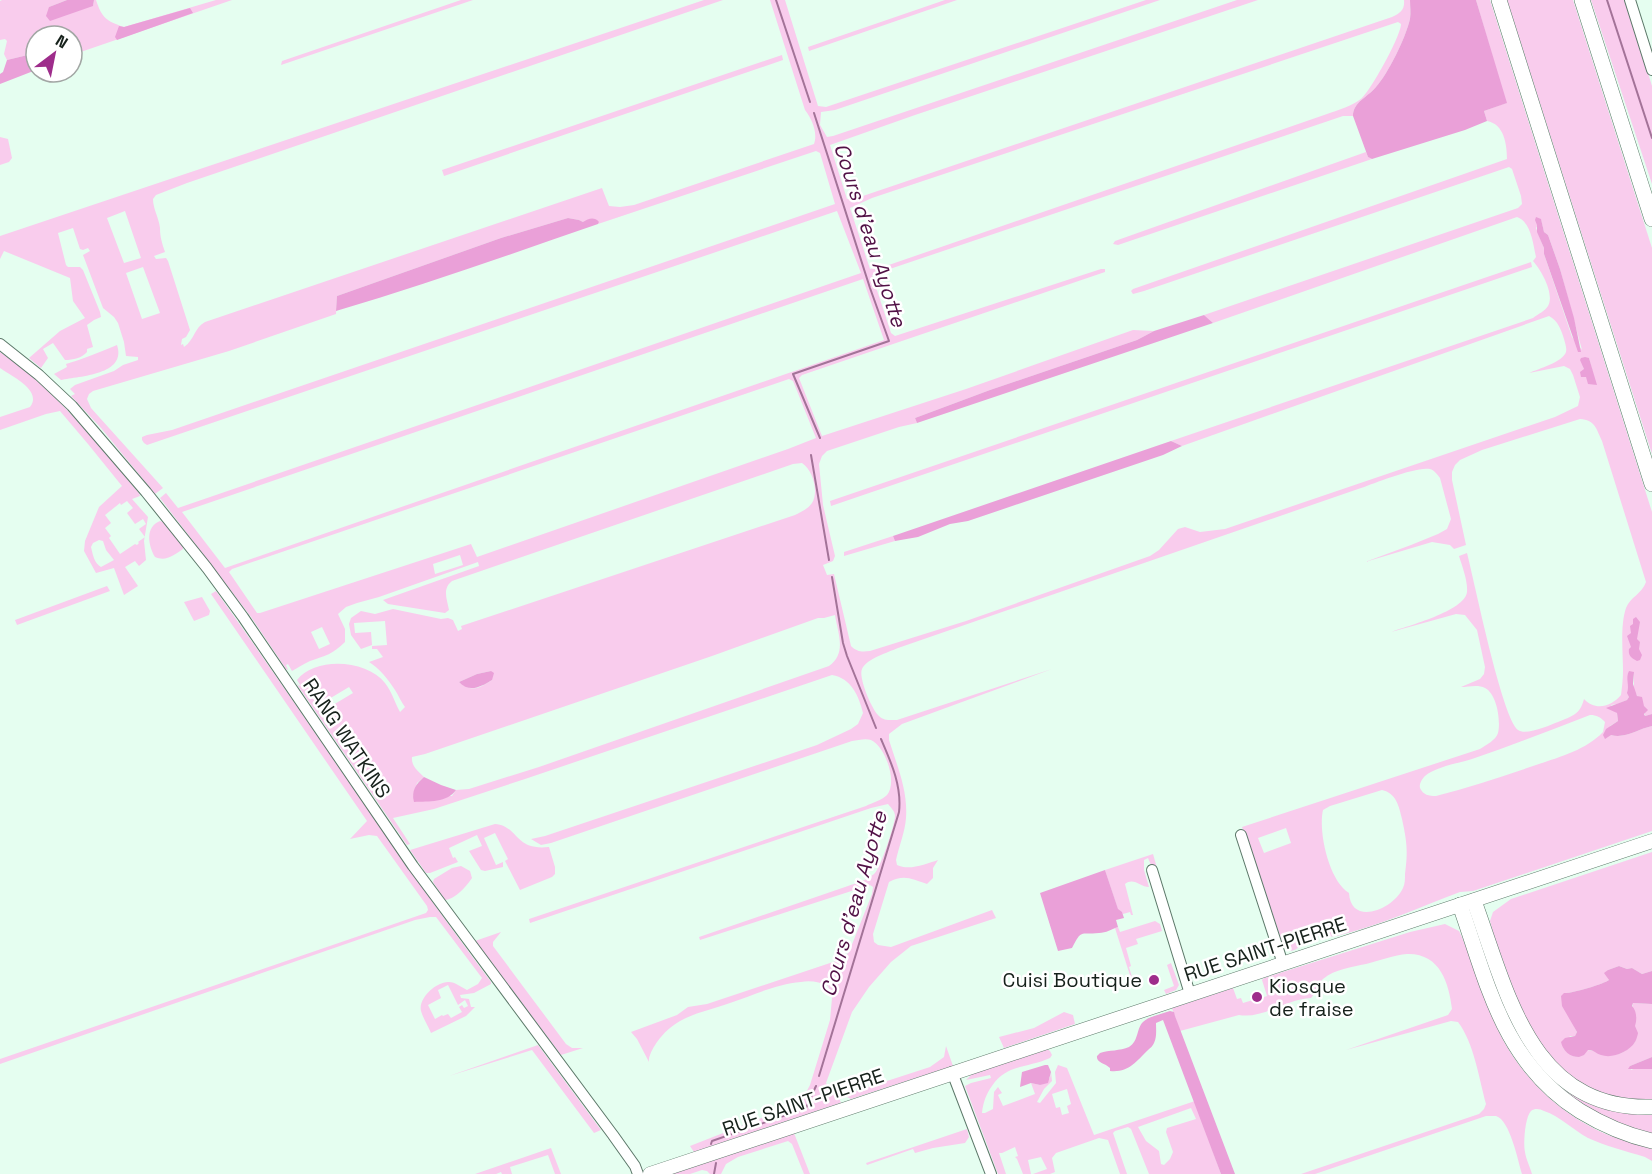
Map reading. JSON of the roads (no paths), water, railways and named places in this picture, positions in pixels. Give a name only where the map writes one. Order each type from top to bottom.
[{"type":"highway","points":[[1499,0],[1652,484]]},
{"type":"highway","points":[[1582,0],[1652,219]]},
{"type":"highway","points":[[1467,903],[1514,1011],[1528,1039],[1542,1057],[1565,1080],[1592,1096],[1621,1105],[1652,1107]]},
{"type":"highway","points":[[1467,903],[1498,1013],[1528,1064],[1553,1090],[1583,1112],[1614,1129],[1652,1141]]},
{"type":"main road","name":"RUE SAINT-PIERRE","points":[[651,1174],[1652,841]]},
{"type":"street","points":[[1630,0],[1652,70]]},
{"type":"street","name":"RANG WATKINS","points":[[0,344],[72,405],[207,568],[256,635],[412,866],[613,1135],[638,1174]]},
{"type":"street","points":[[1241,834],[1283,964]]},
{"type":"street","points":[[1152,870],[1190,994]]},
{"type":"street","points":[[952,1072],[991,1174]]},
{"type":"waterway","name":"Cours d'eau Ayotte","points":[[776,0],[810,102]]},
{"type":"waterway","points":[[1607,0],[1652,138]]},
{"type":"waterway","name":"Cours d'eau Ayotte","points":[[814,113],[889,341],[793,374],[820,438]]},
{"type":"waterway","name":"Cours d'eau Ayotte","points":[[811,455],[829,560]]},
{"type":"waterway","name":"Cours d'eau Ayotte","points":[[832,577],[843,643],[876,728]]},
{"type":"waterway","name":"Cours d'eau Ayotte","points":[[819,1076],[899,812],[897,784],[881,739]]},
{"type":"waterway","name":"Cours d'eau Ayotte","points":[[711,1144],[712,1141],[806,1108],[816,1086]]},
{"type":"waterway","name":"Cours d'eau Ayotte","points":[[714,1174],[716,1163]]},
{"type":"place","name":"Cuisi Boutique","points":[[1154,980]]},
{"type":"place","name":"Kiosque de fraise","points":[[1257,997]]}]
